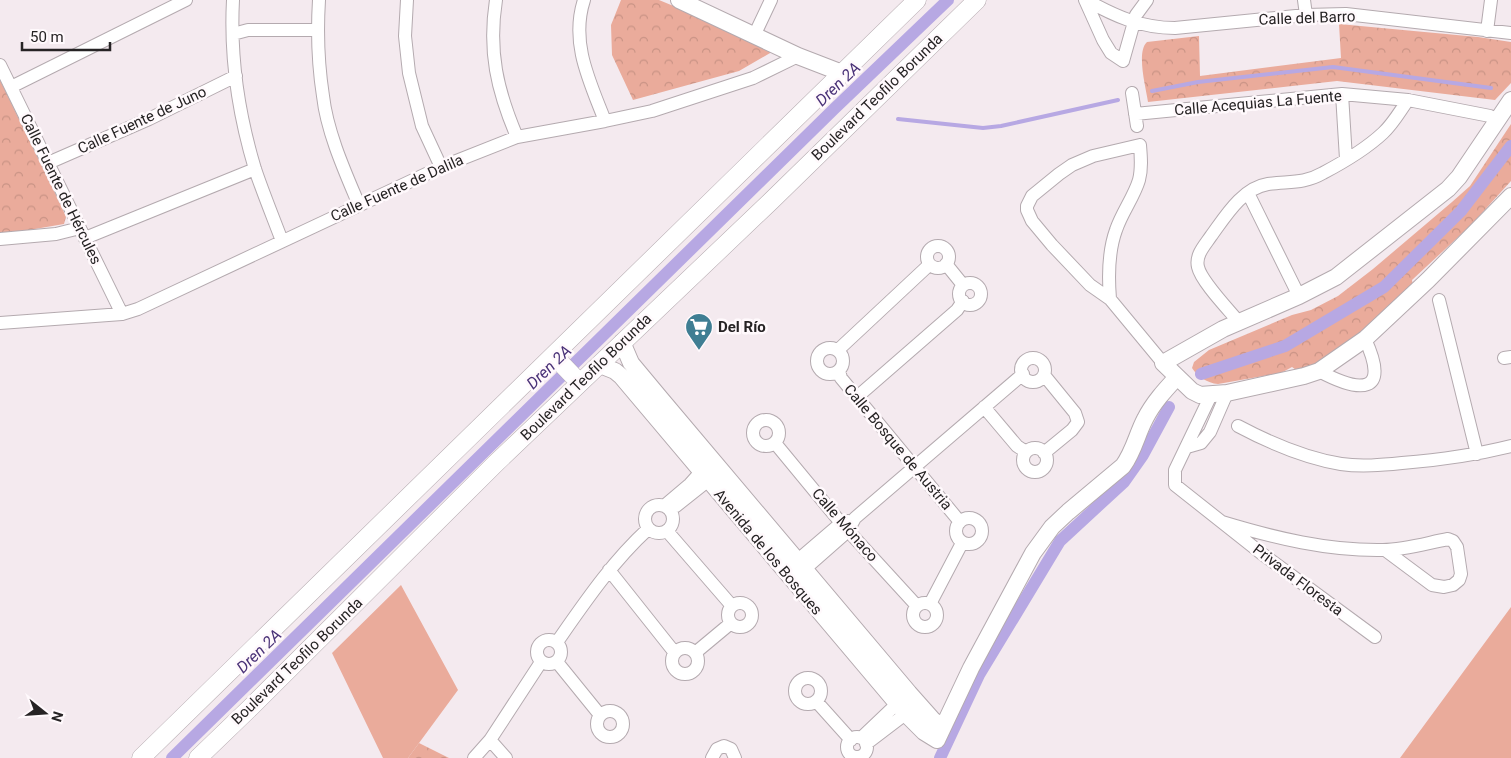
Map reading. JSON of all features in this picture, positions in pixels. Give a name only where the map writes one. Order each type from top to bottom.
[{"type":"main road","points":[[141,758],[557,359],[621,288],[917,0]]},
{"type":"main road","name":"Boulevard Teofilo Borunda","points":[[198,758],[576,380],[600,364],[977,0]]},
{"type":"main road","points":[[557,359],[576,380]]},
{"type":"street","points":[[11,88],[186,0]]},
{"type":"street","points":[[234,0],[233,34],[236,76],[245,129],[256,169],[282,241]]},
{"type":"street","points":[[319,0],[317,30],[323,97],[336,145],[359,205]]},
{"type":"street","points":[[407,0],[405,36],[409,73],[422,126],[441,167]]},
{"type":"street","points":[[496,0],[493,22],[493,54],[497,82],[517,137]]},
{"type":"street","points":[[584,0],[580,11],[578,36],[583,64],[606,121]]},
{"type":"street","points":[[679,0],[798,56],[842,73]]},
{"type":"street","points":[[754,36],[771,0]]},
{"type":"street","points":[[1085,0],[1099,34],[1110,53],[1123,61],[1136,15],[1147,0]]},
{"type":"street","name":"Calle del Barro","points":[[1085,0],[1133,23],[1160,28],[1306,15],[1346,14],[1511,33]]},
{"type":"street","points":[[1304,0],[1306,15]]},
{"type":"street","points":[[1487,31],[1491,0]]},
{"type":"street","points":[[233,34],[248,30],[317,30]]},
{"type":"street","name":"Calle Fuente de Dalila","points":[[1,321],[122,314],[155,302],[441,167],[517,137],[652,111],[753,78],[798,56]]},
{"type":"street","name":"Calle Fuente de Hércules","points":[[0,65],[122,314]]},
{"type":"street","name":"Calle Fuente de Juno","points":[[48,163],[149,119],[236,76]]},
{"type":"street","name":"Calle Acequias La Fuente","points":[[1132,93],[1136,120],[1342,94],[1408,100],[1498,119]]},
{"type":"street","points":[[1342,94],[1346,159]]},
{"type":"street","points":[[1238,321],[1197,266],[1199,253],[1220,223],[1235,204],[1266,184],[1307,181],[1346,159],[1382,134],[1408,100]]},
{"type":"street","points":[[1163,363],[1238,321],[1299,296],[1336,276],[1448,189],[1459,177],[1511,100]]},
{"type":"street","points":[[1110,299],[1108,272],[1112,247],[1116,229],[1139,178],[1141,166],[1140,145],[1092,156],[1072,165],[1032,196],[1027,206],[1028,215],[1052,245],[1090,285],[1110,299],[1163,363],[1192,392],[1200,395],[1219,394],[1304,376],[1319,370],[1365,338],[1428,280],[1511,196]]},
{"type":"street","points":[[0,239],[82,233],[256,169]]},
{"type":"street","points":[[1248,194],[1299,296]]},
{"type":"street","points":[[937,246],[947,251],[949,258],[946,264],[938,269],[929,265],[926,258],[928,251],[937,246]]},
{"type":"street","points":[[946,264],[964,285]]},
{"type":"street","points":[[838,350],[929,265]]},
{"type":"street","points":[[973,284],[979,288],[981,294],[976,303],[969,304],[963,302],[960,295],[961,288],[964,285],[973,284]]},
{"type":"street","points":[[1440,300],[1476,454]]},
{"type":"street","points":[[857,397],[957,310],[963,302]]},
{"type":"street","points":[[1319,370],[1332,378],[1356,386],[1370,383],[1374,379],[1375,372],[1365,338]]},
{"type":"street","name":"Avenida de los Bosques","points":[[622,342],[630,363],[933,720],[940,734]]},
{"type":"street","points":[[826,348],[838,350],[841,353],[843,362],[839,371],[832,374],[821,370],[817,361],[819,354],[826,348]]},
{"type":"street","points":[[1032,358],[1043,362],[1045,367],[1044,375],[1033,382],[1026,379],[1022,371],[1023,363],[1032,358]]},
{"type":"street","name":"Avenida de los Bosques","points":[[600,364],[621,376],[700,479],[789,576],[901,709],[924,732],[940,734]]},
{"type":"street","name":"Calle Bosque de Austria","points":[[839,371],[841,378],[960,522]]},
{"type":"street","points":[[789,576],[1023,374]]},
{"type":"street","points":[[1044,375],[1075,413],[1078,422],[1072,430],[1044,453]]},
{"type":"street","points":[[940,734],[971,668],[1033,553],[1048,532],[1068,512],[1124,466],[1130,457],[1152,406],[1177,377]]},
{"type":"street","name":"Privada Floresta","points":[[1219,394],[1190,435],[1175,470],[1175,485],[1262,553],[1375,636]]},
{"type":"street","points":[[984,407],[1017,446],[1026,452]]},
{"type":"street","points":[[1238,426],[1295,452],[1343,464],[1380,465],[1476,454],[1511,446]]},
{"type":"street","name":"Calle Mónaco","points":[[775,443],[844,527],[917,606]]},
{"type":"street","points":[[1035,448],[1044,453],[1047,461],[1040,471],[1036,472],[1025,468],[1023,460],[1026,452],[1035,448]]},
{"type":"street","points":[[667,508],[717,465]]},
{"type":"street","points":[[667,508],[700,479]]},
{"type":"street","points":[[655,506],[667,508],[673,521],[667,531],[659,534],[648,529],[644,520],[647,511],[655,506]]},
{"type":"street","points":[[964,519],[973,519],[980,524],[982,528],[981,536],[975,543],[962,543],[956,535],[960,522],[964,519]]},
{"type":"street","name":"Privada Floresta","points":[[1222,522],[1265,535],[1324,547],[1385,550],[1448,539],[1453,541],[1458,547],[1461,574],[1459,580],[1453,585],[1444,587],[1432,585],[1385,550]]},
{"type":"street","points":[[557,642],[609,570],[632,543],[648,529]]},
{"type":"street","points":[[667,531],[732,606]]},
{"type":"street","points":[[930,604],[962,543]]},
{"type":"street","points":[[609,570],[675,652]]},
{"type":"street","points":[[740,603],[748,606],[752,613],[752,618],[747,625],[743,627],[734,626],[731,623],[728,613],[732,606],[740,603]]},
{"type":"street","points":[[923,603],[930,604],[936,610],[934,623],[926,627],[918,625],[913,618],[914,610],[923,603]]},
{"type":"street","points":[[695,653],[731,623]]},
{"type":"street","points":[[550,639],[557,642],[562,652],[557,662],[549,664],[542,662],[537,653],[540,644],[550,639]]},
{"type":"street","points":[[685,649],[695,653],[698,661],[697,666],[691,673],[682,674],[678,672],[673,665],[675,652],[685,649]]},
{"type":"street","points":[[474,758],[490,740],[542,662]]},
{"type":"street","points":[[557,662],[600,715]]},
{"type":"street","points":[[853,757],[848,749],[914,698]]},
{"type":"street","points":[[816,701],[859,741]]},
{"type":"street","points":[[490,740],[506,758]]},
{"type":"street","points":[[712,758],[717,749],[724,746],[731,748],[735,758]]},
{"type":"green space","points":[[621,0],[659,0],[777,49],[739,71],[633,100],[612,55],[611,25]]},
{"type":"green space","points":[[1339,24],[1478,37],[1511,42],[1511,83],[1495,100],[1337,81],[1148,102],[1142,62],[1142,54],[1147,42],[1199,36],[1200,76],[1341,58]]},
{"type":"green space","points":[[0,80],[60,203],[66,217],[64,224],[0,235]]},
{"type":"green space","points":[[1511,124],[1511,181],[1470,226],[1412,280],[1413,286],[1353,340],[1326,359],[1299,372],[1292,367],[1281,373],[1218,384],[1207,381],[1194,371],[1192,368],[1194,362],[1209,350],[1292,315],[1311,310],[1338,296],[1373,269],[1470,186]]},
{"type":"green space","points":[[401,585],[458,690],[408,758],[383,758],[332,653]]},
{"type":"green space","points":[[1511,607],[1511,758],[1400,758]]},
{"type":"green space","points":[[419,743],[449,758],[408,758]]},
{"type":"waterway","name":"Dren 2A","points":[[172,758],[834,109],[948,0]]},
{"type":"waterway","points":[[1152,91],[1198,82],[1333,67],[1491,88]]},
{"type":"waterway","points":[[898,119],[983,128],[1001,126],[1118,100]]},
{"type":"waterway","points":[[1201,374],[1285,346],[1384,287],[1461,211],[1511,146]]},
{"type":"waterway","points":[[940,758],[979,675],[1060,541],[1124,482],[1143,455],[1169,407]]},
{"type":"place","name":"Del Río","points":[[699,351]]}]
